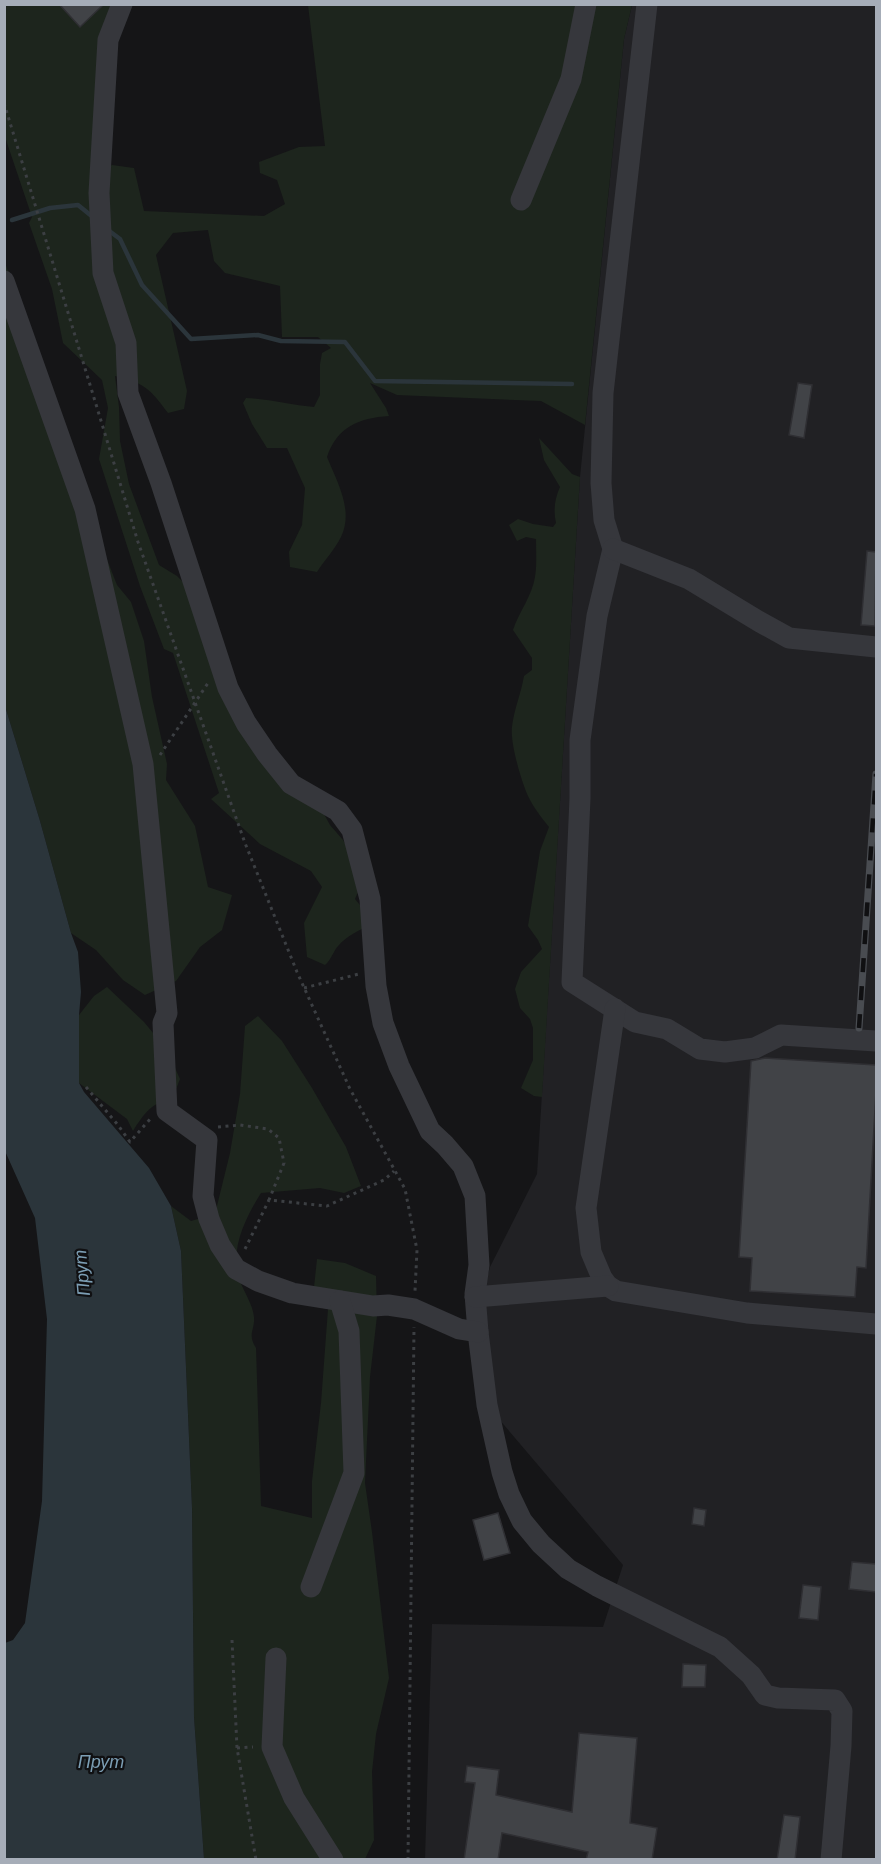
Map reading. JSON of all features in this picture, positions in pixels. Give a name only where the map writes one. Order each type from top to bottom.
[{"type":"street","points":[[122,4],[108,40],[99,193],[102,273],[126,343],[128,393],[161,483],[228,688],[246,723],[291,784],[338,811],[352,830],[370,899],[375,970],[383,1023],[399,1066],[430,1131],[463,1166],[475,1196],[478,1265],[475,1297],[478,1332],[487,1406],[508,1494],[522,1521],[541,1544],[568,1569],[597,1586],[720,1647],[751,1675],[765,1695],[778,1698],[835,1700],[842,1711],[831,1860]]},
{"type":"street","points":[[521,200],[571,79],[586,4]]},
{"type":"street","points":[[647,4],[603,393],[601,483],[604,520],[613,549],[597,616],[580,740],[580,798],[572,982],[635,1022],[667,1029],[700,1049],[725,1052],[755,1048],[781,1035],[876,1041]]},
{"type":"street","points":[[4,281],[85,509],[143,764],[167,1013],[164,1023],[167,1111],[207,1140],[203,1196],[220,1245],[236,1269],[258,1281],[292,1293],[373,1306],[388,1305],[414,1309],[459,1329],[478,1332]]},
{"type":"street","points":[[613,549],[689,579],[789,638],[876,647]]},
{"type":"street","points":[[615,1009],[586,1208],[591,1252],[608,1286],[616,1291],[747,1313],[876,1324]]},
{"type":"street","points":[[475,1297],[608,1286]]},
{"type":"street","points":[[311,1587],[354,1473],[349,1331],[340,1301]]},
{"type":"street","points":[[276,1658],[272,1747],[294,1798],[333,1860]]},
{"type":"path","points":[[4,103],[138,542],[245,843],[304,988],[350,1089],[405,1189],[417,1250],[414,1309],[408,1860]]},
{"type":"path","points":[[144,780],[220,664]]},
{"type":"path","points":[[304,988],[375,970]]},
{"type":"path","points":[[86,1087],[130,1142],[155,1113],[167,1111]]},
{"type":"path","points":[[208,1127],[240,1125],[268,1129],[279,1138],[284,1163],[236,1269]]},
{"type":"path","points":[[269,1200],[327,1206],[384,1180],[394,1171]]},
{"type":"path","points":[[232,1640],[237,1748],[256,1860]]},
{"type":"shaded area","points":[[4,5],[115,5],[95,175],[112,165],[134,168],[144,211],[264,216],[285,204],[277,180],[260,173],[259,162],[299,147],[325,146],[308,5],[632,5],[624,39],[585,425],[541,401],[397,395],[370,383],[389,416],[368,419],[350,426],[343,431],[331,447],[327,457],[343,496],[345,527],[339,541],[317,572],[290,567],[289,552],[302,525],[305,488],[287,448],[267,448],[252,424],[243,403],[246,398],[314,407],[320,395],[322,353],[331,348],[318,337],[282,337],[280,286],[225,273],[214,261],[208,230],[173,233],[156,255],[187,391],[184,409],[168,413],[146,388],[133,381],[115,376],[120,441],[129,484],[159,565],[177,576],[191,590],[223,690],[318,803],[330,825],[351,853],[358,892],[355,899],[368,915],[368,926],[342,942],[325,965],[307,957],[304,923],[322,887],[311,871],[260,844],[211,799],[219,793],[173,653],[164,649],[140,586],[99,459],[108,408],[102,380],[63,343],[52,289],[29,223],[32,217],[5,137]]},
{"type":"shaded area","points":[[632,5],[876,5],[876,1859],[425,1860],[432,1624],[603,1627],[623,1565],[487,1405],[483,1292],[490,1267],[537,1174],[580,477],[624,39]]},
{"type":"shaded area","points":[[4,260],[48,380],[99,539],[117,585],[131,602],[144,641],[152,697],[167,764],[166,780],[195,826],[208,887],[232,895],[222,930],[200,947],[176,981],[145,995],[123,980],[96,950],[71,933],[5,706]]},
{"type":"shaded area","points":[[539,438],[572,474],[580,477],[542,1097],[534,1096],[521,1088],[533,1060],[533,1028],[530,1019],[520,1008],[515,989],[521,972],[542,949],[528,926],[540,851],[549,827],[532,804],[525,789],[512,734],[514,714],[524,676],[532,670],[532,658],[513,630],[535,577],[536,539],[526,537],[517,541],[509,525],[518,519],[553,527],[556,523],[555,504],[560,487],[544,460]]},
{"type":"shaded area","points":[[107,987],[144,1022],[167,1050],[180,1079],[173,1097],[149,1110],[133,1131],[127,1119],[79,1083],[79,1015],[94,996]]},
{"type":"shaded area","points":[[258,1016],[282,1041],[312,1088],[346,1147],[361,1186],[344,1193],[320,1188],[261,1193],[240,1235],[236,1258],[237,1269],[254,1317],[252,1335],[256,1348],[261,1506],[312,1518],[312,1481],[328,1309],[312,1306],[317,1259],[345,1263],[376,1276],[377,1316],[370,1377],[365,1483],[389,1678],[376,1734],[372,1772],[374,1840],[365,1859],[204,1859],[194,1717],[192,1508],[181,1251],[171,1206],[191,1221],[215,1214],[230,1153],[240,1094],[245,1026]]},
{"type":"water","name":"Прут","points":[[5,706],[78,952],[81,992],[79,1083],[84,1092],[149,1168],[171,1206],[181,1251],[192,1508],[194,1717],[204,1859],[5,1859],[5,1643],[13,1640],[25,1623],[42,1501],[47,1319],[35,1218],[5,1151]]},
{"type":"building","points":[[59,4],[104,4],[80,27]]},
{"type":"building","points":[[798,383],[812,385],[804,438],[789,435]]},
{"type":"building","points":[[867,551],[876,552],[875,626],[861,625]]},
{"type":"building","points":[[765,1058],[876,1065],[866,1268],[857,1267],[855,1297],[750,1291],[752,1258],[739,1257],[751,1061]]},
{"type":"building","points":[[694,1508],[706,1510],[704,1526],[692,1524]]},
{"type":"building","points":[[498,1513],[510,1553],[484,1560],[473,1520]]},
{"type":"building","points":[[852,1562],[876,1564],[876,1592],[849,1589]]},
{"type":"building","points":[[803,1585],[821,1587],[818,1620],[799,1618]]},
{"type":"building","points":[[683,1664],[706,1665],[705,1687],[682,1687]]},
{"type":"building","points":[[579,1733],[637,1738],[630,1823],[657,1828],[652,1860],[586,1860],[588,1852],[502,1833],[498,1860],[464,1860],[475,1783],[465,1782],[467,1766],[499,1770],[496,1795],[572,1812]]},
{"type":"building","points":[[784,1815],[800,1817],[795,1860],[777,1860]]},
{"type":"waterway","points":[[12,220],[50,208],[78,205],[94,218]]},
{"type":"waterway","points":[[108,230],[120,239],[142,285],[191,339],[258,335],[281,341],[345,342],[375,381],[572,384]]},
{"type":"railway","points":[[859,1028],[876,774]]}]
